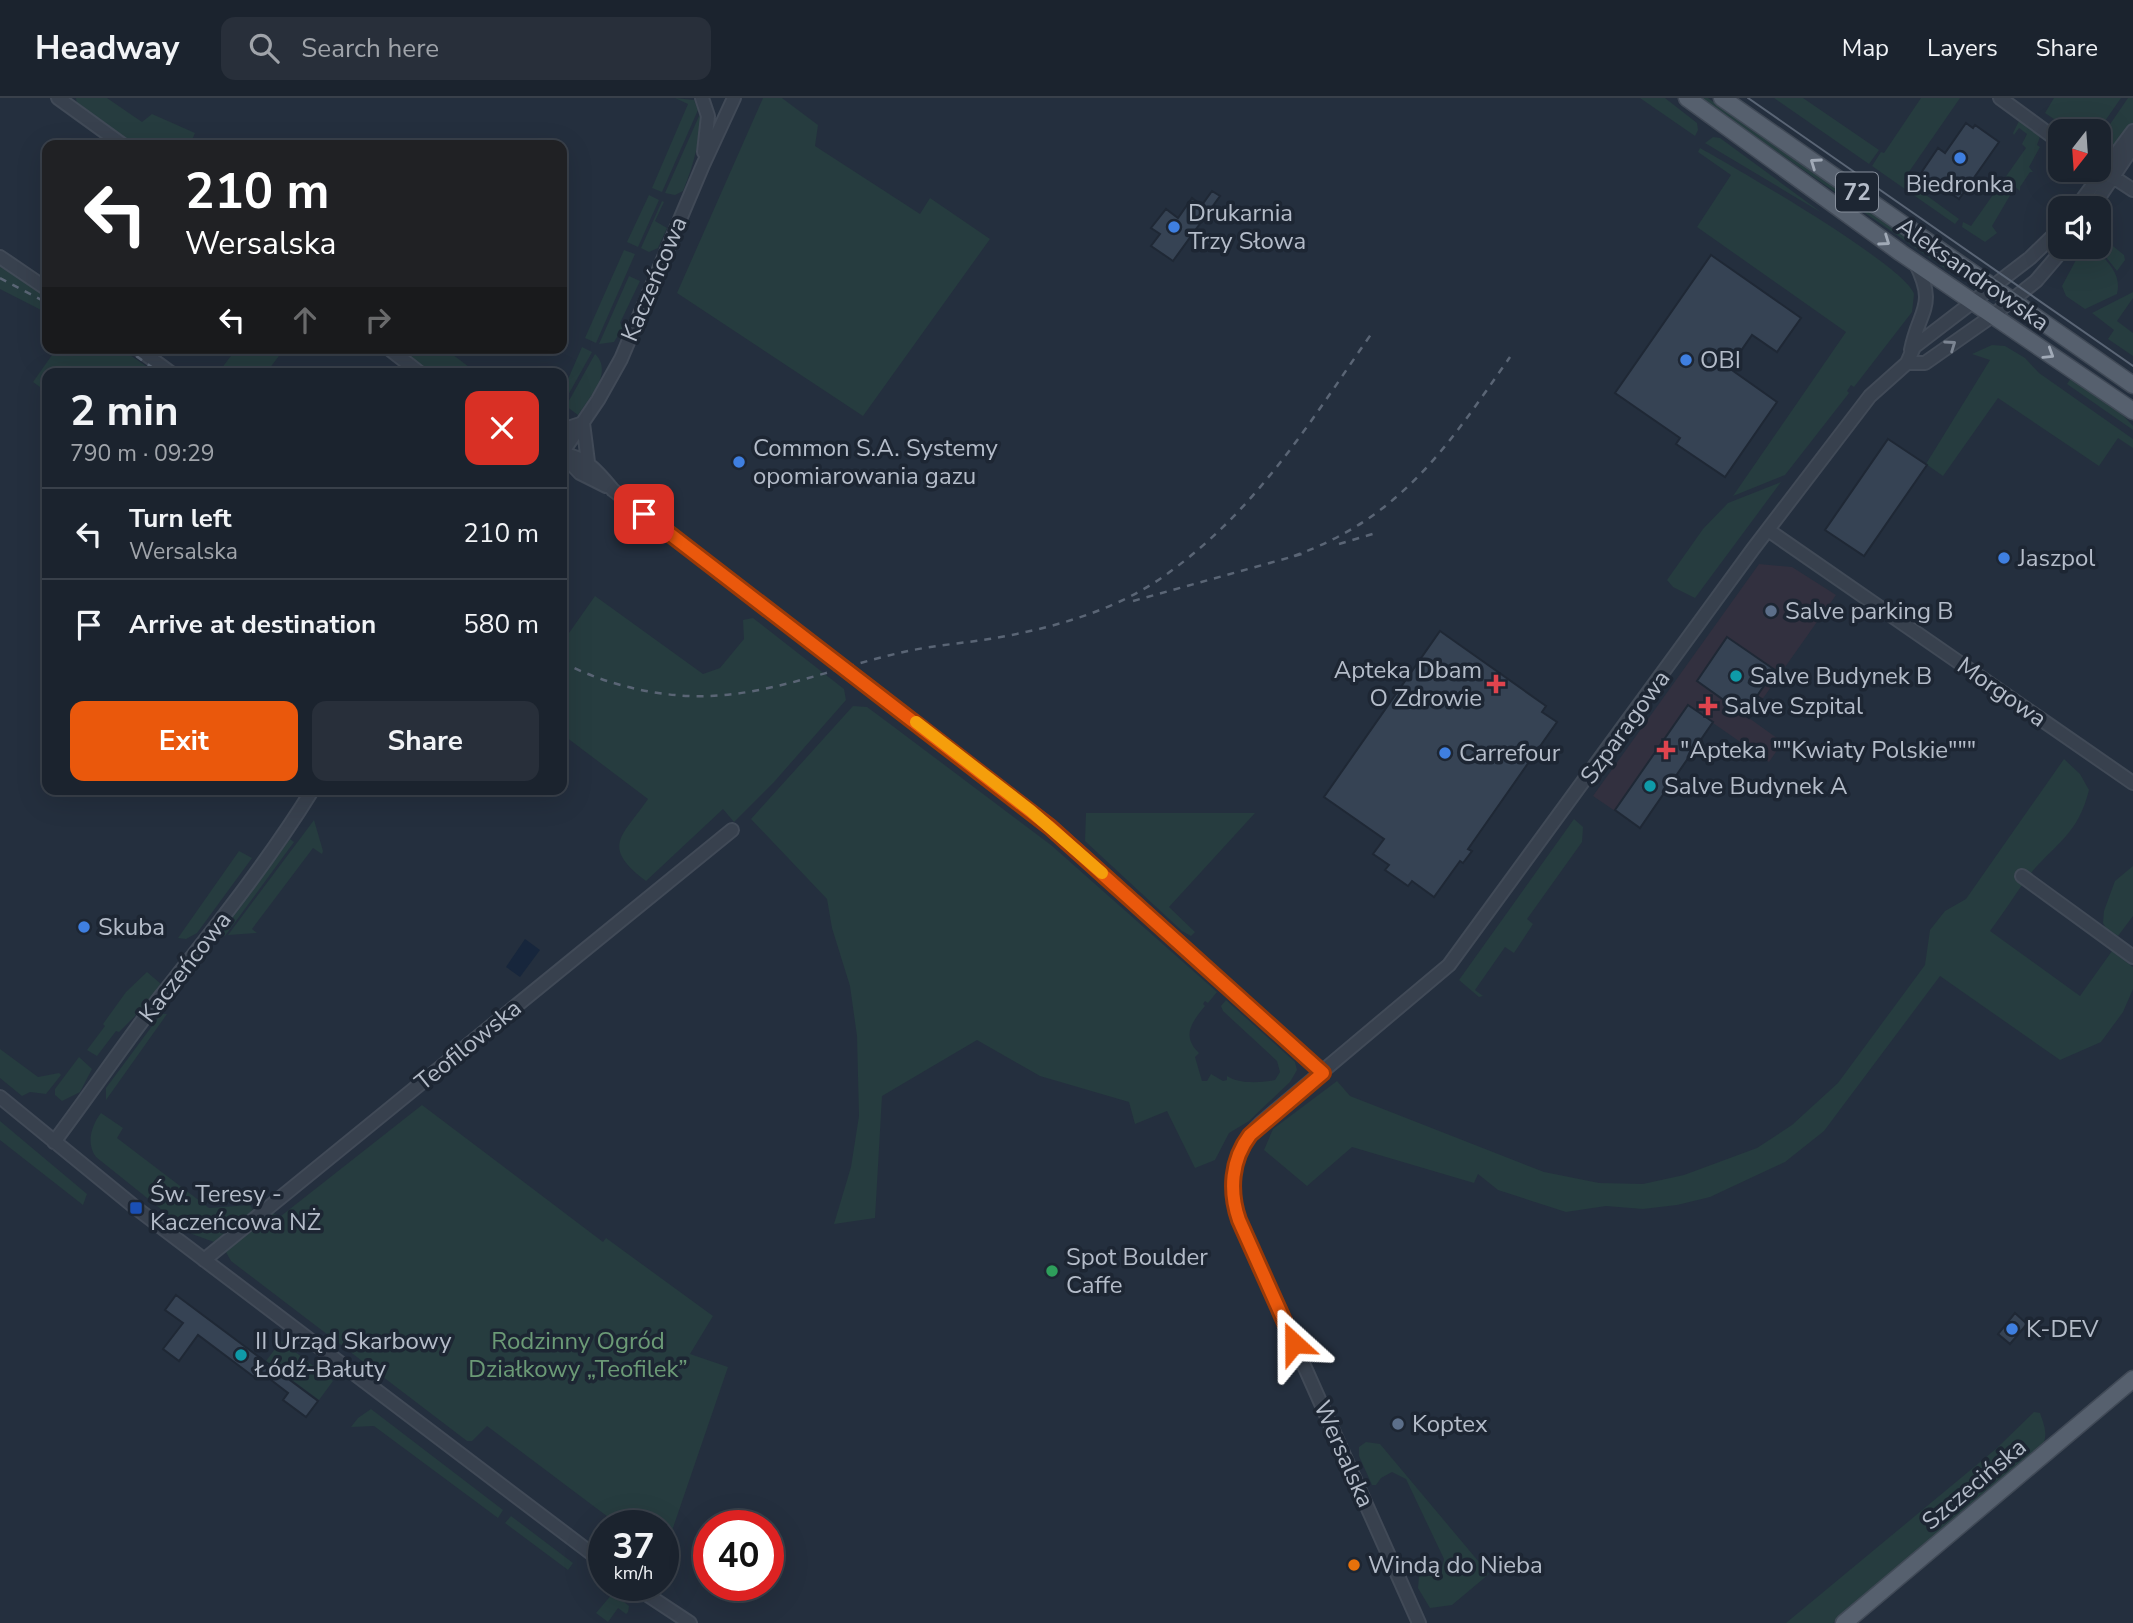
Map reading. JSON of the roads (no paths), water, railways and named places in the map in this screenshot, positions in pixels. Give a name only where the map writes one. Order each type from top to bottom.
[{"type":"main road","name":"Aleksandrowska","points":[[1687,98],[1914,262],[2133,411]]},
{"type":"main road","name":"Aleksandrowska","points":[[1722,98],[2133,384]]},
{"type":"main road","name":"Szczecińska","points":[[1844,1623],[2133,1378]]},
{"type":"street","points":[[58,98],[116,140]]},
{"type":"street","points":[[702,98],[708,116],[703,165]]},
{"type":"street","points":[[2000,98],[2048,133]]},
{"type":"street","name":"Kaczeńcowa","points":[[567,446],[625,349],[729,100]]},
{"type":"street","points":[[2111,163],[2133,131]]},
{"type":"street","points":[[2111,167],[2133,147]]},
{"type":"street","points":[[2111,176],[2133,190]]},
{"type":"street","points":[[2086,196],[2097,182]]},
{"type":"street","name":"Szparagowa","points":[[1323,1073],[1450,965],[1768,530],[1870,396],[1971,301],[2031,258],[2048,241]]},
{"type":"street","points":[[0,257],[42,286]]},
{"type":"street","name":"Szparagowa","points":[[1909,357],[1925,363],[2013,301],[2055,259]]},
{"type":"street","points":[[1909,357],[1914,335],[1927,304],[1926,288],[1914,262]]},
{"type":"street","points":[[145,354],[164,368]]},
{"type":"street","points":[[396,354],[414,368]]},
{"type":"street","points":[[567,428],[583,423],[588,462]]},
{"type":"street","points":[[567,454],[588,462],[613,489],[1040,819],[1323,1073]]},
{"type":"street","points":[[567,459],[580,473],[613,489]]},
{"type":"street","name":"Morgowa","points":[[1768,530],[2133,783]]},
{"type":"street","name":"Kaczeńcowa","points":[[54,1142],[235,901],[309,795]]},
{"type":"street","name":"Teofilowska","points":[[204,1260],[732,830]]},
{"type":"street","points":[[2021,876],[2133,957]]},
{"type":"street","name":"Wersalska","points":[[1323,1073],[1261,1123],[1245,1141],[1233,1175],[1233,1200],[1239,1220],[1419,1623]]},
{"type":"street","points":[[0,1097],[204,1260],[588,1551]]},
{"type":"street","points":[[657,1601],[690,1623]]},
{"type":"water","points":[[525,939],[540,950],[520,977],[506,967]]},
{"type":"tram line","points":[[1748,98],[2133,366]]},
{"type":"railway","points":[[0,278],[42,300]]},
{"type":"railway","points":[[567,664],[607,681],[639,690],[672,695],[715,696],[793,682],[907,651],[1035,630],[1104,608],[1167,574],[1229,521],[1281,461],[1374,330]]},
{"type":"railway","points":[[133,354],[153,368]]},
{"type":"railway","points":[[1294,556],[1332,540],[1393,500],[1419,476],[1465,421],[1510,357]]},
{"type":"railway","points":[[1339,544],[1379,532]]},
{"type":"railway","points":[[1133,601],[1302,554]]},
{"type":"place","name":"Biedronka","points":[[1960,158]]},
{"type":"place","name":"Drukarnia Trzy Słowa","points":[[1174,227]]},
{"type":"place","name":"OBI","points":[[1686,360]]},
{"type":"place","name":"Common S.A. Systemy opomiarowania gazu","points":[[739,462]]},
{"type":"place","name":"Jaszpol","points":[[2004,558]]},
{"type":"place","name":"Salve parking B","points":[[1771,611]]},
{"type":"place","name":"Salve Budynek B","points":[[1736,676]]},
{"type":"place","name":"Apteka Dbam O Zdrowie","points":[[1496,684]]},
{"type":"place","name":"Salve Szpital","points":[[1708,706]]},
{"type":"place","name":"\"Apteka \"\"Kwiaty Polskie\"\"\"","points":[[1666,750]]},
{"type":"place","name":"Carrefour","points":[[1445,753]]},
{"type":"place","name":"Salve Budynek A","points":[[1650,786]]},
{"type":"place","name":"Skuba","points":[[84,927]]},
{"type":"place","name":"Św. Teresy - Kaczeńcowa NŻ","points":[[136,1208]]},
{"type":"place","name":"Spot Boulder Caffe","points":[[1052,1271]]},
{"type":"place","name":"K-DEV","points":[[2012,1329]]},
{"type":"place","name":"II Urząd Skarbowy Łódź-Bałuty","points":[[241,1355]]},
{"type":"place","name":"Koptex","points":[[1398,1424]]},
{"type":"place","name":"Windą do Nieba","points":[[1354,1565]]},
{"type":"park label","name":"Rodzinny Ogród Działkowy „Teofilek”","points":[[578,1355]]}]
